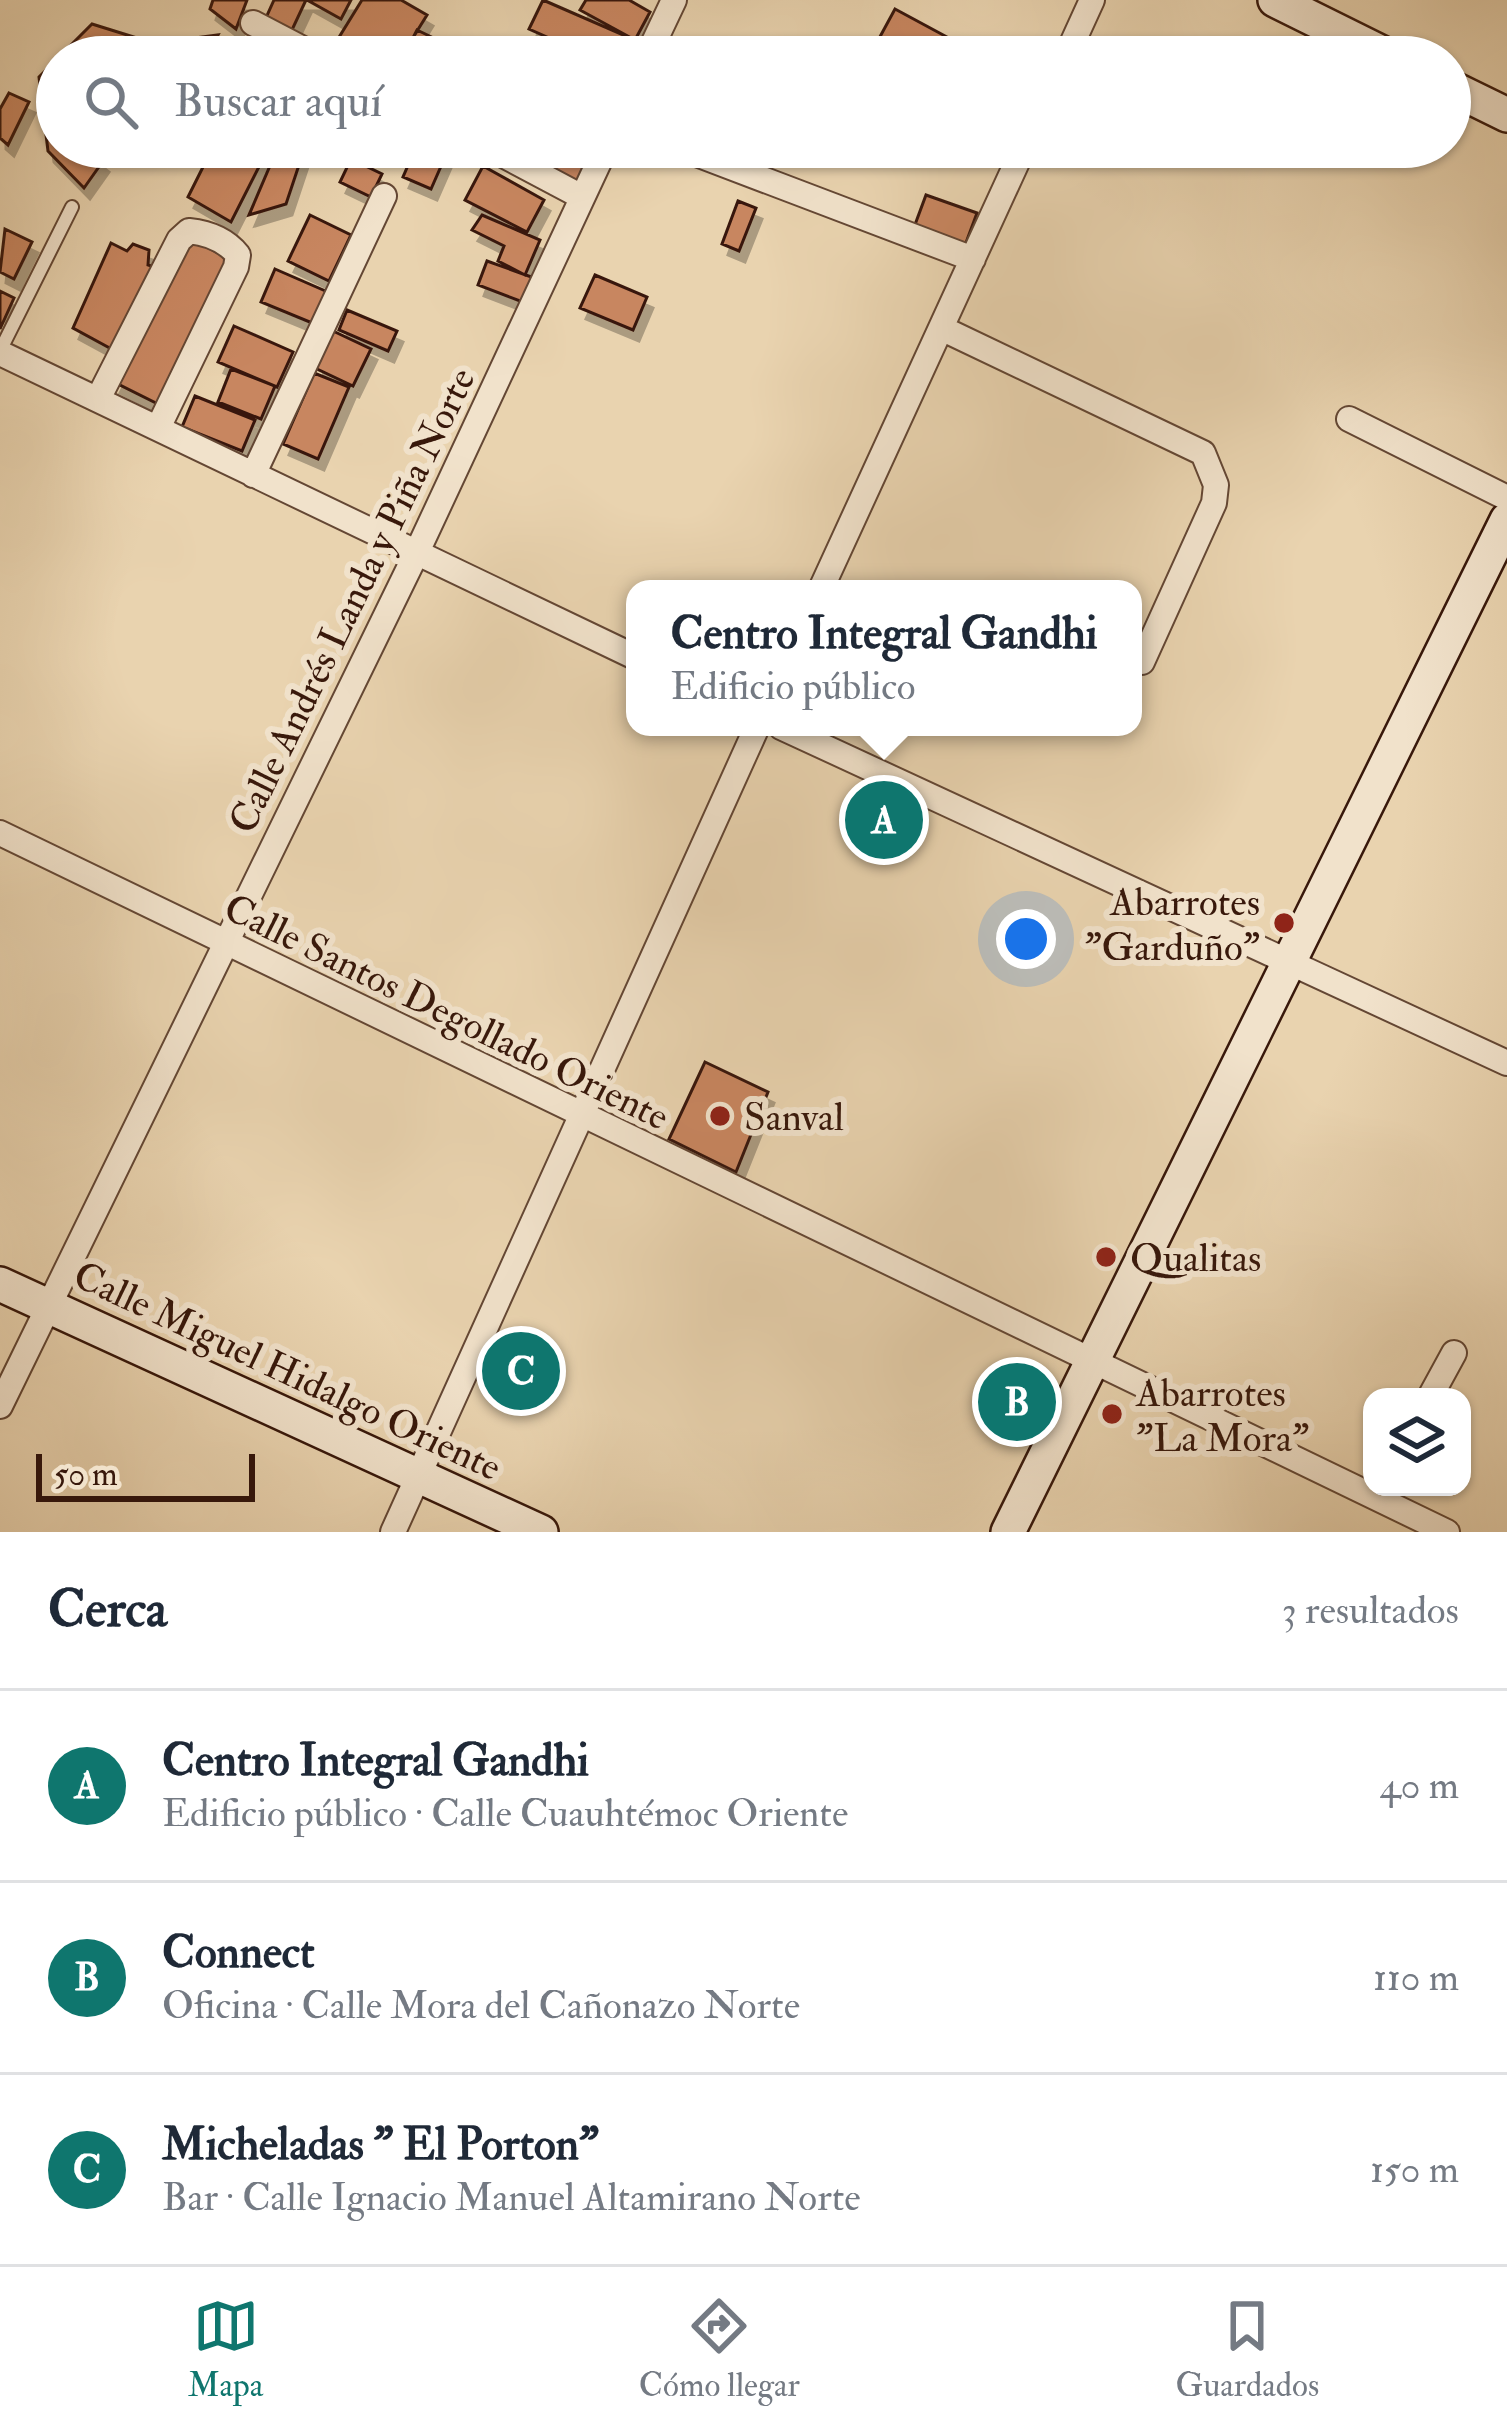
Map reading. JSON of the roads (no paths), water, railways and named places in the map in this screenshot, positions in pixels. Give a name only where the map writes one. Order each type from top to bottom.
[{"type":"street","points":[[657,36],[674,0]]},
{"type":"street","points":[[1076,36],[1092,0]]},
{"type":"street","points":[[1275,0],[1348,36]]},
{"type":"street","points":[[253,23],[278,36]]},
{"type":"street","points":[[1471,97],[1507,115]]},
{"type":"street","points":[[527,168],[582,197]]},
{"type":"street","name":"Calle Andrés Landa y Piña Norte","points":[[0,1406],[417,552],[596,168]]},
{"type":"street","points":[[733,168],[973,259]]},
{"type":"street","points":[[825,580],[1014,168]]},
{"type":"street","points":[[253,475],[384,196]]},
{"type":"street","points":[[98,400],[179,240],[190,230],[205,233],[231,247],[238,255],[236,267],[158,428]]},
{"type":"street","points":[[941,328],[1203,453],[1216,485],[1214,503],[1142,662]]},
{"type":"street","points":[[0,352],[626,653]]},
{"type":"street","points":[[1349,419],[1507,497]]},
{"type":"street","points":[[1009,1532],[1088,1362],[1507,520]]},
{"type":"street","points":[[393,1532],[754,736]]},
{"type":"street","points":[[802,736],[1290,958],[1507,1063]]},
{"type":"street","name":"Calle Santos Degollado Oriente","points":[[0,833],[1088,1362],[1363,1484]]},
{"type":"street","name":"Calle Miguel Hidalgo Oriente","points":[[0,1284],[541,1532]]},
{"type":"street","points":[[1435,1388],[1454,1354]]},
{"type":"street","name":"Calle Santos Degollado Oriente","points":[[1387,1496],[1447,1532]]},
{"type":"lane","points":[[0,352],[72,207]]},
{"type":"place","name":"Centro Integral Gandhi","points":[[884,820]]},
{"type":"place","name":"Abarrotes \"Garduño\"","points":[[1284,923]]},
{"type":"place","name":"Sanval","points":[[720,1116]]},
{"type":"place","name":"Qualitas","points":[[1106,1257]]},
{"type":"place","name":"Micheladas \" El Porton\"","points":[[521,1371]]},
{"type":"place","name":"Connect","points":[[1017,1402]]},
{"type":"place","name":"Abarrotes \"La Mora\"","points":[[1112,1414]]}]
